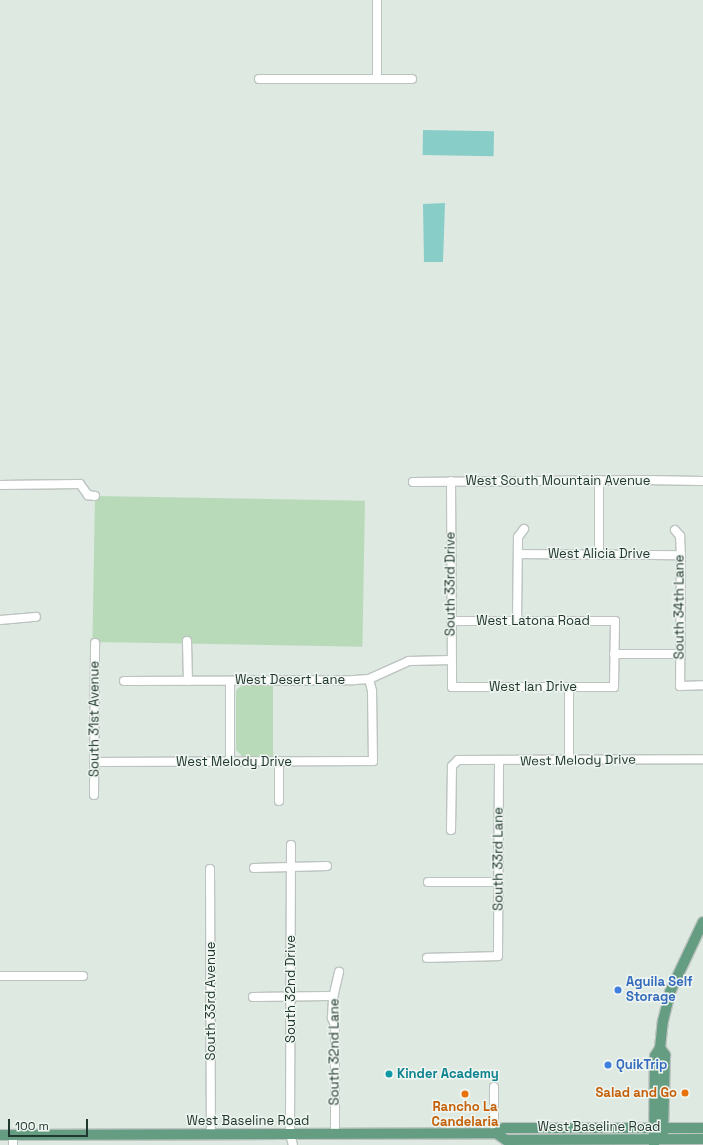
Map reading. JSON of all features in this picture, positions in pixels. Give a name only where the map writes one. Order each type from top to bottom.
[{"type":"main road","points":[[659,1143],[665,1055],[660,1048],[663,1021],[670,992],[703,922]]},
{"type":"main road","name":"West Baseline Road","points":[[0,1135],[13,1140],[211,1134],[496,1133],[504,1128],[703,1128]]},
{"type":"main road","points":[[526,1140],[540,1135],[576,1132],[581,1128]]},
{"type":"main road","name":"West Baseline Road","points":[[496,1133],[506,1140],[659,1143],[703,1140]]},
{"type":"street","points":[[377,0],[377,79]]},
{"type":"street","points":[[259,79],[412,79]]},
{"type":"street","points":[[599,480],[599,554]]},
{"type":"street","name":"West South Mountain Avenue","points":[[413,482],[599,480],[703,481]]},
{"type":"street","name":"South 33rd Drive","points":[[451,481],[452,687]]},
{"type":"street","points":[[0,485],[80,484],[88,495],[95,496]]},
{"type":"street","points":[[517,621],[518,537],[524,529]]},
{"type":"street","name":"South 34th Lane","points":[[675,530],[680,536],[681,555],[680,686],[703,685]]},
{"type":"street","name":"West Alicia Drive","points":[[518,554],[681,555]]},
{"type":"street","points":[[0,620],[36,617]]},
{"type":"street","name":"West Latona Road","points":[[451,621],[615,621],[614,654]]},
{"type":"street","points":[[188,641],[188,681]]},
{"type":"street","name":"South 31st Avenue","points":[[94,795],[95,643]]},
{"type":"street","points":[[614,654],[680,654]]},
{"type":"street","name":"West Ian Drive","points":[[452,687],[614,687],[614,654]]},
{"type":"street","name":"West Desert Lane","points":[[124,681],[369,679],[409,661],[451,660]]},
{"type":"street","name":"West Melody Drive","points":[[94,762],[373,761],[372,691],[369,679]]},
{"type":"street","points":[[230,681],[230,762]]},
{"type":"street","points":[[569,687],[569,760]]},
{"type":"street","name":"West Melody Drive","points":[[450,830],[452,766],[454,762],[458,760],[703,760]]},
{"type":"street","points":[[279,761],[279,801]]},
{"type":"street","name":"South 33rd Lane","points":[[427,958],[498,956],[499,761]]},
{"type":"street","name":"South 32nd Drive","points":[[290,1134],[291,845]]},
{"type":"street","points":[[254,868],[327,866]]},
{"type":"street","name":"South 33rd Avenue","points":[[210,869],[211,1134]]},
{"type":"street","points":[[428,882],[499,882]]},
{"type":"street","name":"South 32nd Lane","points":[[335,1133],[335,1025],[332,1018],[333,998],[339,972]]},
{"type":"street","points":[[0,976],[83,976]]},
{"type":"street","points":[[253,997],[329,996]]},
{"type":"street","points":[[494,1087],[494,1122],[496,1133]]},
{"type":"street","points":[[286,1145],[290,1134]]},
{"type":"street","points":[[290,1134],[292,1145]]},
{"type":"green space","points":[[95,496],[365,501],[362,647],[92,642]]},
{"type":"green space","points":[[242,686],[273,686],[273,756],[243,757],[236,750],[236,692],[237,689]]},
{"type":"water","points":[[423,130],[494,131],[494,156],[423,155]]},
{"type":"water","points":[[445,203],[443,262],[424,262],[423,204]]},
{"type":"place","name":"Aguila Self Storage","points":[[618,990]]},
{"type":"place","name":"QuikTrip","points":[[608,1065]]},
{"type":"place","name":"Kinder Academy","points":[[389,1074]]},
{"type":"place","name":"Salad and Go","points":[[685,1093]]},
{"type":"place","name":"Rancho La Candelaria","points":[[465,1094]]}]
